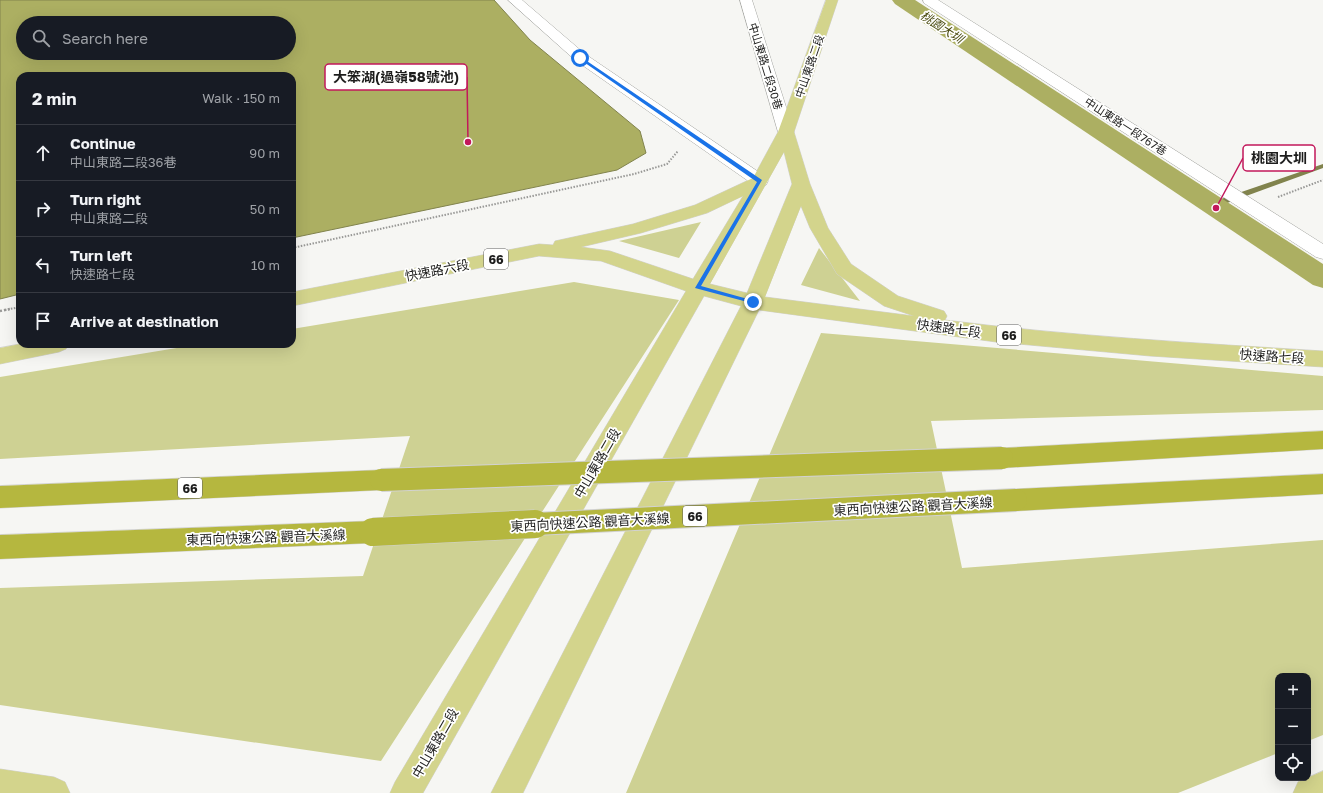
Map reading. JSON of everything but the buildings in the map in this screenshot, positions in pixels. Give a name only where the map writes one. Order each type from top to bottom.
[{"type":"highway","name":"66","points":[[0,497],[381,480],[1002,458],[1323,440]]},
{"type":"highway","name":"東西向快速公路 觀音大溪線","points":[[0,547],[373,532],[1323,484]]},
{"type":"main road","name":"中山東路二段","points":[[406,793],[760,181],[786,132],[832,0]]},
{"type":"main road","points":[[786,132],[801,184],[819,228],[844,269],[891,301],[996,334]]},
{"type":"main road","points":[[539,250],[635,229],[701,209],[760,181]]},
{"type":"main road","points":[[507,793],[753,302],[801,184]]},
{"type":"main road","name":"快速路六段","points":[[296,297],[539,250],[603,255],[698,288]]},
{"type":"main road","name":"快速路七段","points":[[698,288],[753,302],[996,334],[1150,348],[1323,359]]},
{"type":"main road","points":[[0,356],[39,348]]},
{"type":"main road","points":[[0,784],[54,793]]},
{"type":"main road","points":[[1309,793],[1323,787]]},
{"type":"street","points":[[514,0],[580,58],[760,181]]},
{"type":"street","name":"中山東路二段30巷","points":[[746,0],[786,132]]},
{"type":"street","name":"中山東路一段767巷","points":[[929,0],[1323,253]]},
{"type":"street","points":[[961,6],[989,38]]},
{"type":"path","points":[[296,247],[634,174],[667,164],[691,135]]},
{"type":"path","points":[[1249,205],[1323,180]]},
{"type":"path","points":[[0,311],[16,308]]},
{"type":"shaded area","points":[[0,0],[494,0],[530,40],[640,131],[646,153],[617,170],[296,237],[296,72],[16,72],[16,295],[0,299]]},
{"type":"shaded area","points":[[701,222],[679,258],[619,241]]},
{"type":"shaded area","points":[[819,248],[860,301],[801,285]]},
{"type":"shaded area","points":[[574,282],[679,300],[381,761],[0,705],[0,588],[363,576],[410,436],[0,459],[0,377],[177,348],[296,348],[296,328]]},
{"type":"shaded area","points":[[821,333],[1323,376],[1323,410],[931,421],[962,568],[1323,540],[1323,735],[1311,740],[1311,673],[1275,673],[1275,754],[1178,793],[626,793]]},
{"type":"waterway","name":"桃園大圳","points":[[902,0],[1323,278]]},
{"type":"waterway","points":[[1224,201],[1323,166]]},
{"type":"place","name":"大笨湖(過嶺58號池)","points":[[468,142]]},
{"type":"place","name":"桃園大圳","points":[[1216,208]]},
{"type":"route","points":[[580,58],[760,181],[698,288],[753,302]]}]
